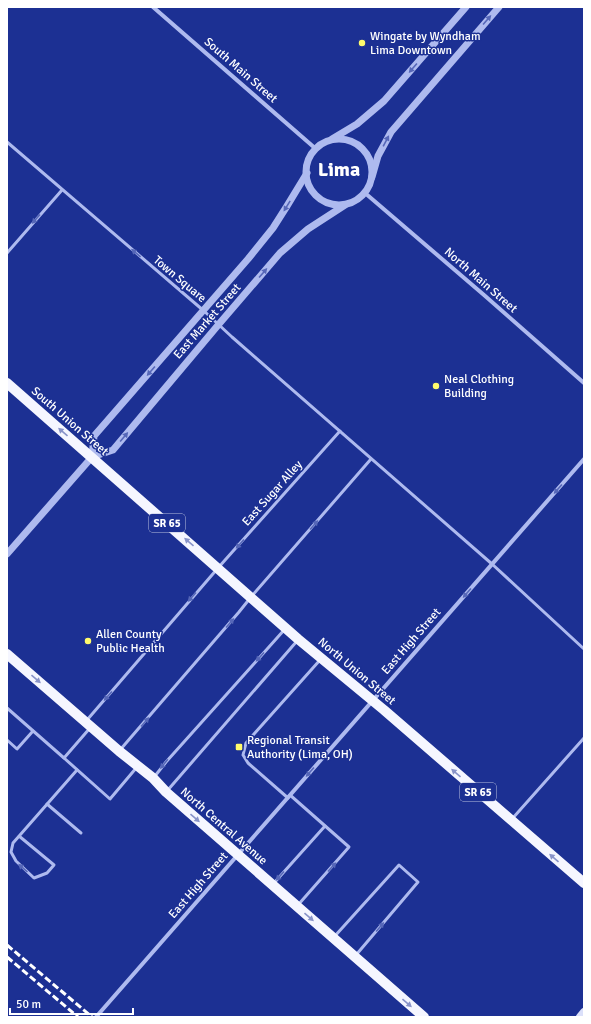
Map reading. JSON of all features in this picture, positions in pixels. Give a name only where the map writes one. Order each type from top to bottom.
[{"type":"main road","name":"South Union Street","points":[[7,384],[115,478]]},
{"type":"main road","name":"North Union Street","points":[[115,478],[298,639],[584,883]]},
{"type":"main road","name":"North Central Avenue","points":[[7,654],[119,751],[153,778],[166,792],[424,1017]]},
{"type":"main road","points":[[580,1017],[584,1012]]},
{"type":"street","name":"South Main Street","points":[[153,7],[316,149]]},
{"type":"street","points":[[466,7],[384,101],[357,124],[316,149],[311,156],[306,172],[309,184],[314,194],[323,201],[334,205],[345,205],[359,198],[365,193],[369,186],[378,156],[391,132],[499,7]]},
{"type":"street","points":[[329,141],[340,140],[351,142],[361,147],[368,156],[372,166],[372,177]]},
{"type":"street","name":"East Market Street","points":[[306,172],[273,228],[204,311],[94,436],[92,457],[113,450],[280,253],[308,229],[345,205]]},
{"type":"street","name":"North Main Street","points":[[365,193],[584,383]]},
{"type":"street","points":[[7,554],[92,457]]},
{"type":"street","name":"East High Street","points":[[96,1017],[584,459]]},
{"type":"lane","name":"Town Square","points":[[7,142],[219,324],[492,564],[584,649]]},
{"type":"lane","points":[[7,253],[62,190]]},
{"type":"lane","name":"East Sugar Alley","points":[[64,758],[88,724],[218,568],[340,431]]},
{"type":"lane","points":[[119,751],[372,459]]},
{"type":"lane","points":[[153,778],[286,628]]},
{"type":"lane","points":[[166,792],[298,639]]},
{"type":"lane","points":[[297,906],[349,847],[326,826],[248,763],[243,755],[246,742],[322,658]]},
{"type":"lane","points":[[7,708],[110,799],[138,766]]},
{"type":"lane","points":[[7,740],[17,749],[33,731]]},
{"type":"lane","points":[[511,821],[584,738]]},
{"type":"lane","points":[[19,836],[54,865],[47,873],[34,878],[16,861],[11,852],[13,843],[19,836],[47,804],[77,770]]},
{"type":"lane","points":[[47,804],[81,833]]},
{"type":"lane","points":[[272,885],[326,826]]},
{"type":"lane","points":[[333,938],[398,865],[418,882],[355,957]]},
{"type":"railway","points":[[7,945],[92,1017]]},
{"type":"railway","points":[[7,957],[78,1017]]},
{"type":"place","name":"Wingate by Wyndham Lima Downtown","points":[[362,43]]},
{"type":"place","name":"Neal Clothing Building","points":[[436,386]]},
{"type":"place","name":"Allen County Public Health","points":[[88,641]]},
{"type":"place","name":"Regional Transit Authority (Lima, OH)","points":[[239,747]]},
{"type":"district","name":"Lima","points":[[339,169]]}]
